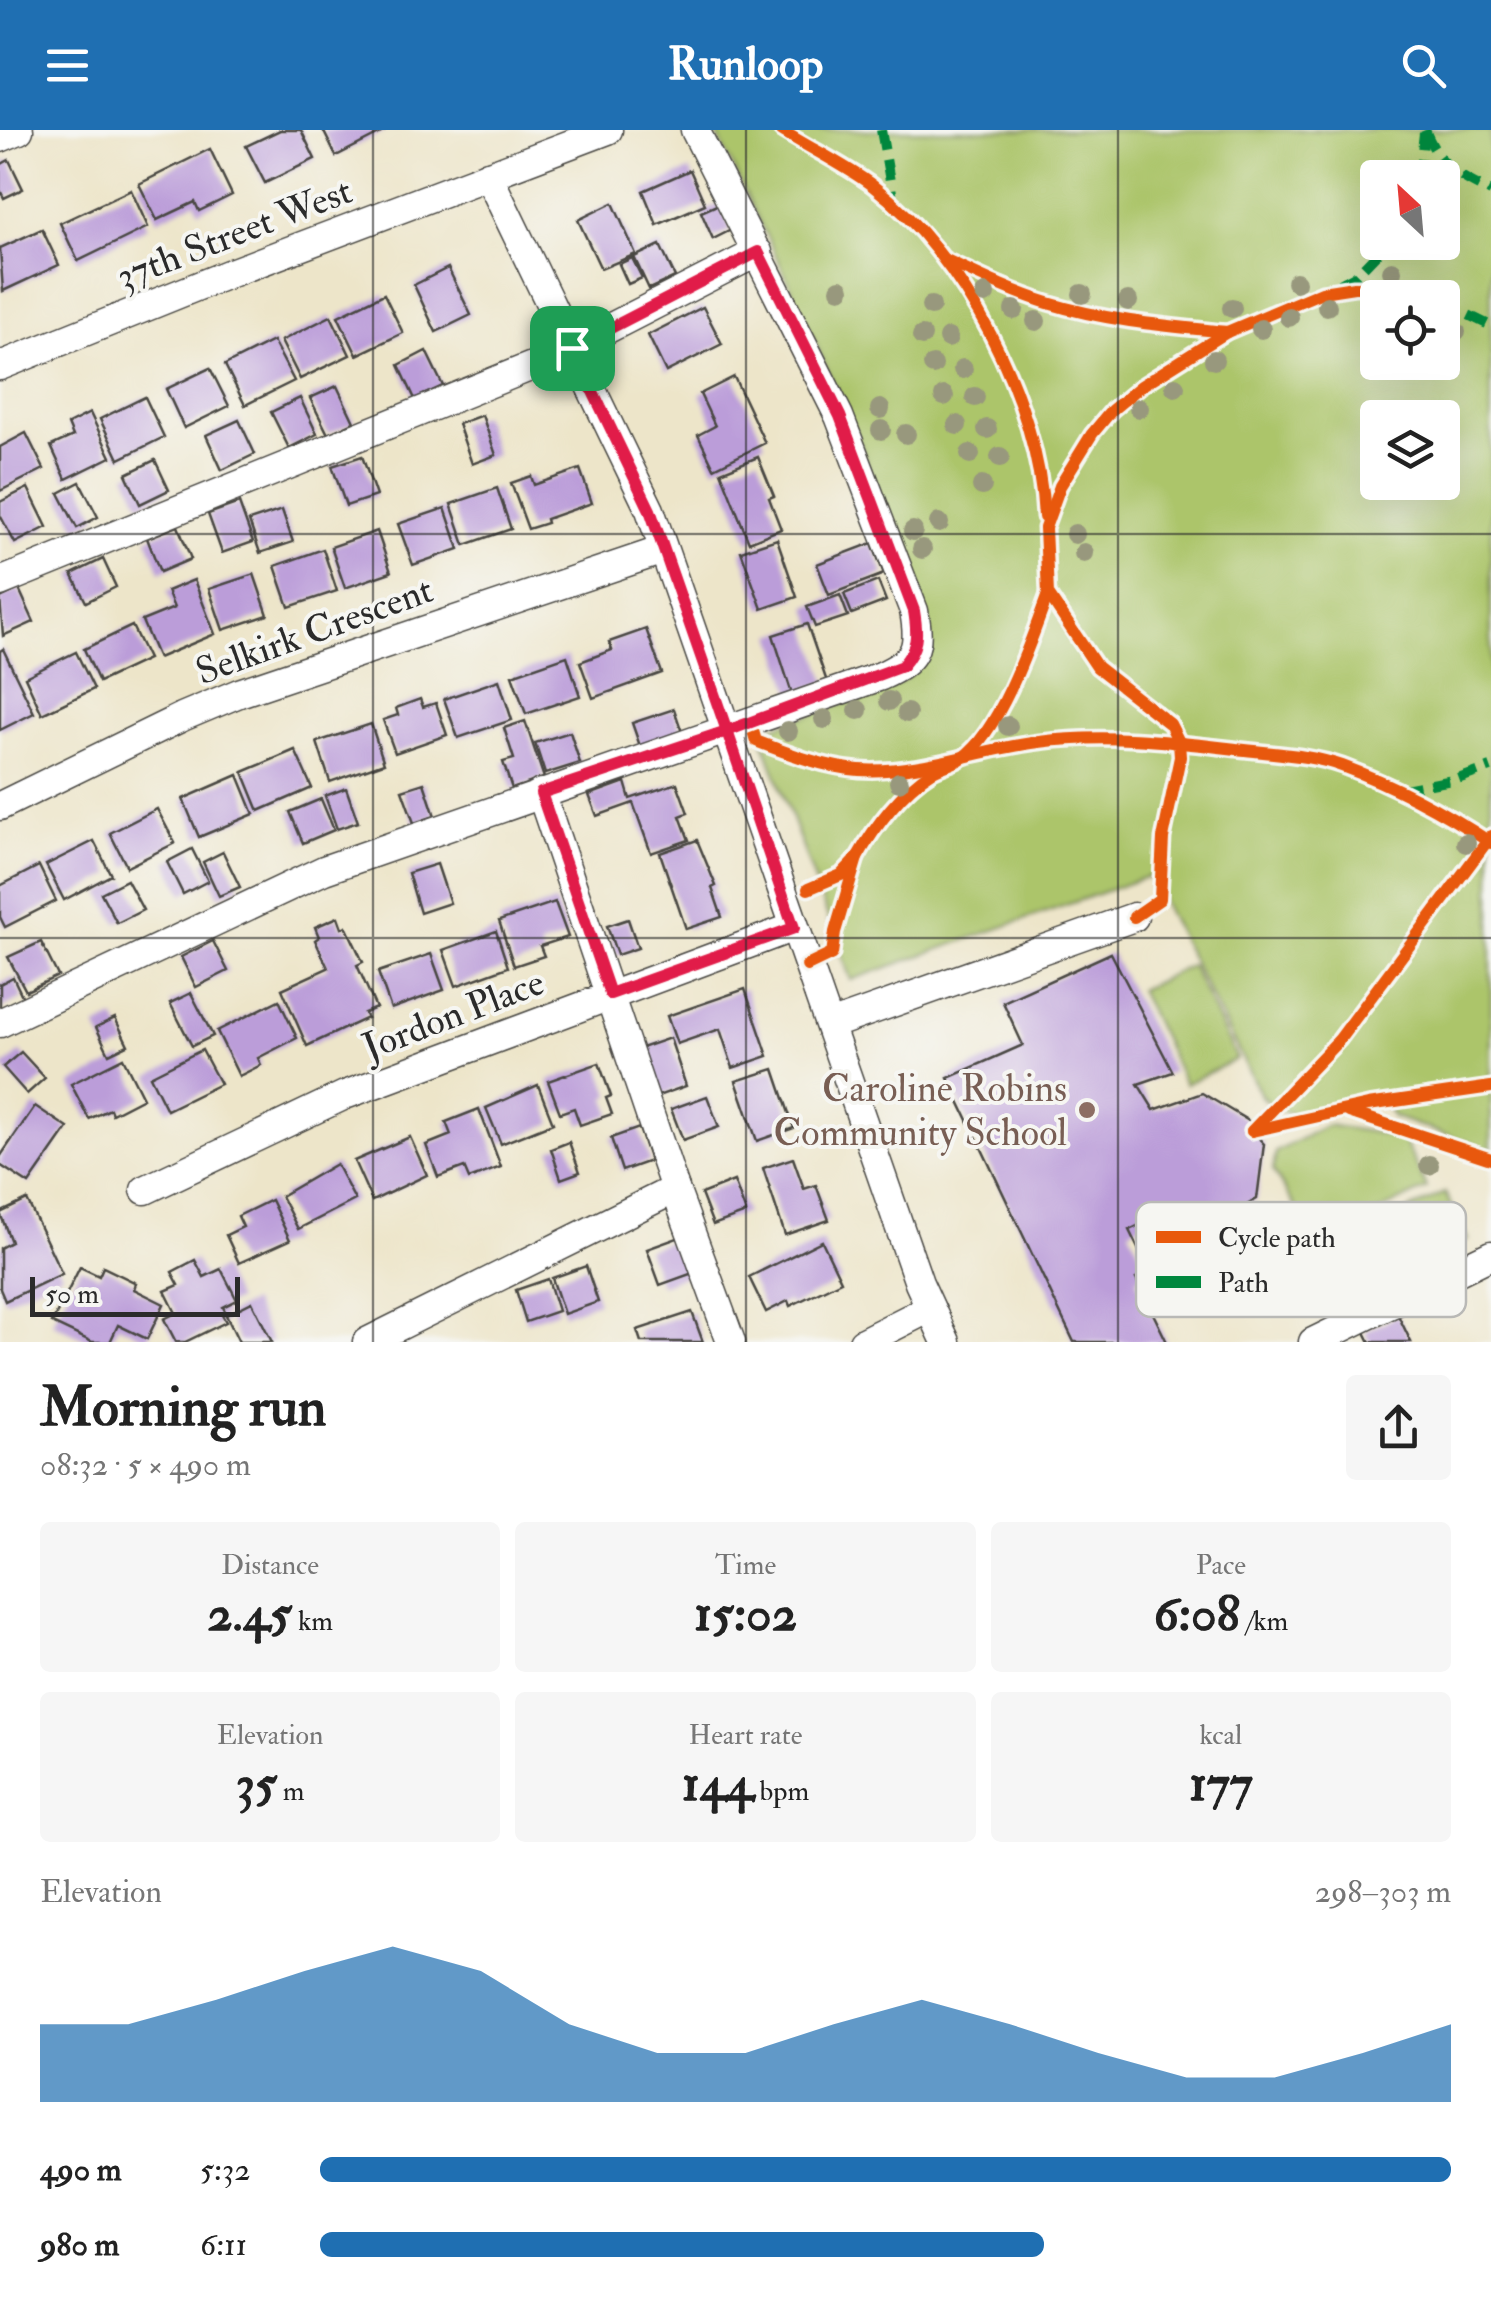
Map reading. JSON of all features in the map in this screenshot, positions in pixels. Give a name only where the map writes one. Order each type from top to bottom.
[{"type":"street","points":[[0,138],[20,130]]},
{"type":"street","name":"37th Street West","points":[[0,366],[608,130]]},
{"type":"street","points":[[0,1023],[324,870],[727,731],[902,666],[915,652],[918,633],[914,611],[859,462],[695,130]]},
{"type":"street","points":[[488,176],[640,488],[930,1308],[946,1342]]},
{"type":"street","points":[[0,582],[418,415],[572,348],[758,252]]},
{"type":"street","name":"Selkirk Crescent","points":[[0,806],[239,693],[664,550]]},
{"type":"street","points":[[541,793],[730,1342]]},
{"type":"street","points":[[830,1025],[1134,917]]},
{"type":"street","name":"Jordon Place","points":[[146,1190],[344,1095],[794,928]]},
{"type":"street","points":[[367,1342],[675,1189]]},
{"type":"street","points":[[1466,1266],[1491,1254]]},
{"type":"street","points":[[863,1342],[930,1308]]},
{"type":"street","points":[[1313,1342],[1364,1317]]},
{"type":"green space","points":[[715,130],[1491,130],[1491,1150],[1393,1117],[1379,1095],[1296,1114],[1266,1101],[1149,876],[851,980],[760,731],[891,688],[915,670],[922,658],[926,643],[861,446],[789,283]]},
{"type":"green space","points":[[1191,965],[1237,1059],[1185,1084],[1139,990]]},
{"type":"green space","points":[[1327,1125],[1402,1137],[1427,1188],[1398,1202],[1292,1202],[1273,1171],[1276,1152]]},
{"type":"green space","points":[[1445,1193],[1449,1202],[1426,1202]]},
{"type":"building","points":[[280,130],[301,130],[315,159],[265,183],[246,146]]},
{"type":"building","points":[[323,130],[387,130],[336,156]]},
{"type":"building","points":[[210,149],[232,195],[199,211],[195,202],[157,220],[139,184]]},
{"type":"building","points":[[9,160],[23,189],[4,198],[0,190],[0,165]]},
{"type":"building","points":[[690,170],[705,204],[657,225],[643,191]]},
{"type":"building","points":[[131,190],[148,227],[78,261],[60,223]]},
{"type":"building","points":[[613,203],[636,254],[601,269],[578,220]]},
{"type":"building","points":[[719,204],[731,230],[713,239],[701,212]]},
{"type":"building","points":[[42,229],[59,265],[3,291],[0,248]]},
{"type":"building","points":[[660,245],[675,277],[649,289],[634,257]]},
{"type":"building","points":[[632,258],[642,278],[628,284],[619,264]]},
{"type":"building","points":[[448,268],[471,315],[436,332],[414,285]]},
{"type":"building","points":[[384,294],[403,333],[357,355],[338,316]]},
{"type":"building","points":[[703,307],[722,344],[666,372],[648,335]]},
{"type":"building","points":[[331,316],[350,355],[300,379],[281,341]]},
{"type":"building","points":[[273,341],[294,381],[245,405],[225,365]]},
{"type":"building","points":[[426,351],[443,386],[415,399],[399,365]]},
{"type":"building","points":[[210,368],[229,406],[184,428],[166,389]]},
{"type":"building","points":[[734,377],[765,443],[714,468],[698,435],[715,426],[700,394]]},
{"type":"building","points":[[337,386],[354,422],[328,434],[310,398]]},
{"type":"building","points":[[145,397],[164,437],[119,459],[100,419]]},
{"type":"building","points":[[300,398],[317,434],[289,448],[271,412]]},
{"type":"building","points":[[90,413],[111,457],[66,479],[51,446],[73,436],[68,424]]},
{"type":"building","points":[[482,415],[496,455],[472,464],[458,424]]},
{"type":"building","points":[[239,420],[255,454],[222,470],[206,435]]},
{"type":"building","points":[[26,433],[44,469],[0,491],[0,447]]},
{"type":"building","points":[[362,456],[376,496],[346,506],[332,466]]},
{"type":"building","points":[[758,457],[774,496],[769,498],[781,529],[749,542],[721,472]]},
{"type":"building","points":[[155,460],[169,490],[140,504],[126,474]]},
{"type":"building","points":[[580,469],[592,503],[528,529],[511,483],[531,476],[534,485]]},
{"type":"building","points":[[80,482],[98,517],[77,528],[59,493]]},
{"type":"building","points":[[28,488],[47,527],[15,543],[0,515],[0,502]]},
{"type":"building","points":[[497,488],[511,529],[465,545],[451,504]]},
{"type":"building","points":[[239,503],[253,542],[222,553],[208,514]]},
{"type":"building","points":[[445,508],[459,549],[413,565],[398,524]]},
{"type":"building","points":[[282,510],[293,542],[260,553],[249,521]]},
{"type":"building","points":[[178,526],[191,559],[160,572],[147,538]]},
{"type":"building","points":[[377,531],[391,572],[345,588],[331,547]]},
{"type":"building","points":[[777,539],[797,597],[762,609],[741,551]]},
{"type":"building","points":[[872,543],[884,574],[829,595],[817,564]]},
{"type":"building","points":[[323,549],[337,591],[289,607],[275,566]]},
{"type":"building","points":[[103,559],[116,587],[86,602],[72,574]]},
{"type":"building","points":[[254,574],[268,615],[223,630],[209,589]]},
{"type":"building","points":[[194,580],[215,634],[158,658],[142,621],[174,608],[167,591]]},
{"type":"building","points":[[878,581],[886,601],[852,614],[844,594]]},
{"type":"building","points":[[19,589],[34,622],[3,636],[0,598]]},
{"type":"building","points":[[840,595],[848,616],[815,627],[807,607]]},
{"type":"building","points":[[807,624],[827,682],[792,694],[773,635]]},
{"type":"building","points":[[132,626],[148,659],[99,682],[84,649]]},
{"type":"building","points":[[646,629],[662,673],[593,698],[580,662],[612,650],[609,642]]},
{"type":"building","points":[[3,649],[34,713],[0,730],[0,651]]},
{"type":"building","points":[[76,652],[94,689],[42,714],[25,677]]},
{"type":"building","points":[[567,656],[580,696],[526,714],[512,675]]},
{"type":"building","points":[[499,680],[512,720],[458,738],[444,699]]},
{"type":"building","points":[[420,699],[423,707],[436,703],[447,735],[395,753],[383,720],[398,715],[396,708]]},
{"type":"building","points":[[674,709],[683,735],[641,749],[632,723]]},
{"type":"building","points":[[525,721],[544,778],[512,789],[503,762],[514,759],[504,728]]},
{"type":"building","points":[[371,724],[384,763],[330,782],[317,742]]},
{"type":"building","points":[[570,732],[580,763],[545,774],[535,743]]},
{"type":"building","points":[[295,750],[312,788],[259,811],[243,772]]},
{"type":"building","points":[[238,775],[254,814],[199,837],[183,799]]},
{"type":"building","points":[[625,782],[630,799],[677,783],[688,813],[680,816],[689,840],[651,853],[633,803],[597,816],[589,795]]},
{"type":"building","points":[[424,783],[435,816],[414,823],[402,790]]},
{"type":"building","points":[[346,788],[358,822],[337,829],[325,796]]},
{"type":"building","points":[[321,799],[334,830],[303,843],[290,812]]},
{"type":"building","points":[[157,809],[175,843],[127,867],[110,833]]},
{"type":"building","points":[[697,840],[716,886],[712,888],[722,917],[686,929],[660,853]]},
{"type":"building","points":[[94,841],[111,875],[64,900],[46,865]]},
{"type":"building","points":[[192,849],[208,881],[183,894],[167,862]]},
{"type":"building","points":[[223,852],[240,887],[219,896],[203,862]]},
{"type":"building","points":[[437,864],[450,903],[420,913],[408,873]]},
{"type":"building","points":[[39,866],[56,901],[5,927],[0,917],[0,886]]},
{"type":"building","points":[[127,880],[143,910],[117,923],[101,893]]},
{"type":"building","points":[[555,902],[568,937],[540,946],[544,956],[514,966],[499,921]]},
{"type":"building","points":[[338,917],[363,962],[357,965],[376,1008],[364,1013],[367,1018],[307,1046],[282,989],[328,968],[315,940],[319,937],[315,927]]},
{"type":"building","points":[[628,919],[638,948],[617,955],[607,926]]},
{"type":"building","points":[[496,931],[508,967],[456,986],[443,950]]},
{"type":"building","points":[[213,941],[228,971],[196,987],[181,957]]},
{"type":"building","points":[[41,942],[58,976],[26,991],[8,957]]},
{"type":"building","points":[[1111,953],[1173,1072],[1138,1084],[1154,1110],[1202,1093],[1252,1123],[1252,1131],[1264,1144],[1257,1199],[1252,1202],[1136,1202],[1136,1227],[1129,1230],[1136,1244],[1136,1317],[1155,1317],[1167,1342],[1074,1342],[948,1078],[1023,1045],[1003,1002]]},
{"type":"building","points":[[431,954],[444,990],[391,1009],[378,972]]},
{"type":"building","points":[[13,977],[23,998],[0,1009],[0,984]]},
{"type":"building","points":[[745,989],[768,1056],[733,1068],[720,1029],[677,1044],[667,1016]]},
{"type":"building","points":[[191,993],[213,1036],[192,1046],[170,1003]]},
{"type":"building","points":[[279,1000],[297,1038],[258,1058],[261,1065],[239,1076],[217,1031]]},
{"type":"building","points":[[115,1018],[128,1045],[109,1054],[96,1027]]},
{"type":"building","points":[[670,1038],[686,1086],[658,1096],[641,1048]]},
{"type":"building","points":[[202,1050],[220,1084],[167,1110],[150,1076]]},
{"type":"building","points":[[21,1052],[45,1078],[27,1094],[3,1067]]},
{"type":"building","points":[[123,1058],[143,1098],[112,1114],[110,1109],[89,1119],[71,1084]]},
{"type":"building","points":[[599,1063],[611,1096],[606,1098],[612,1114],[580,1125],[574,1108],[560,1113],[548,1081]]},
{"type":"building","points":[[774,1069],[794,1128],[757,1141],[736,1081]]},
{"type":"building","points":[[538,1085],[553,1123],[501,1144],[486,1108]]},
{"type":"building","points":[[707,1096],[719,1127],[683,1140],[671,1109]]},
{"type":"building","points":[[35,1106],[68,1128],[29,1184],[0,1165],[0,1157]]},
{"type":"building","points":[[479,1109],[501,1167],[469,1179],[464,1167],[438,1177],[426,1145],[451,1135],[446,1122]]},
{"type":"building","points":[[639,1128],[650,1161],[622,1171],[611,1138]]},
{"type":"building","points":[[410,1137],[427,1175],[372,1201],[354,1161]]},
{"type":"building","points":[[569,1142],[580,1172],[561,1179],[551,1149]]},
{"type":"building","points":[[793,1158],[804,1189],[816,1185],[829,1220],[785,1235],[763,1168]]},
{"type":"building","points":[[336,1164],[355,1200],[298,1229],[281,1196]]},
{"type":"building","points":[[734,1181],[746,1213],[713,1225],[701,1194]]},
{"type":"building","points":[[27,1200],[62,1274],[5,1301],[0,1289],[0,1248],[11,1242],[0,1213]]},
{"type":"building","points":[[271,1200],[290,1240],[239,1263],[226,1235],[243,1227],[238,1216]]},
{"type":"building","points":[[680,1237],[693,1273],[660,1285],[647,1249]]},
{"type":"building","points":[[822,1241],[841,1281],[790,1306],[788,1301],[766,1312],[749,1277]]},
{"type":"building","points":[[195,1260],[204,1277],[221,1269],[237,1300],[223,1307],[226,1322],[185,1342],[176,1342],[164,1319],[176,1313],[165,1291],[179,1285],[172,1272]]},
{"type":"building","points":[[586,1266],[598,1302],[564,1314],[552,1278]]},
{"type":"building","points":[[80,1267],[99,1276],[103,1267],[136,1283],[134,1289],[164,1304],[147,1339],[118,1325],[110,1342],[92,1342],[52,1323]]},
{"type":"building","points":[[548,1279],[558,1311],[526,1322],[516,1290]]},
{"type":"building","points":[[252,1302],[272,1342],[239,1342],[226,1315]]},
{"type":"building","points":[[692,1312],[703,1342],[641,1342],[637,1330]]},
{"type":"building","points":[[1399,1317],[1411,1342],[1370,1342],[1365,1332]]},
{"type":"marked path","points":[[881,130],[894,204]]},
{"type":"marked path","points":[[1425,130],[1437,153],[1451,168],[1491,192]]},
{"type":"marked path","points":[[1421,160],[1424,133]]},
{"type":"marked path","points":[[1340,284],[1371,260]]},
{"type":"marked path","points":[[1460,311],[1491,326]]},
{"type":"marked path","points":[[1400,790],[1458,779],[1491,767]]},
{"type":"cycle path","points":[[781,130],[873,186],[906,216],[966,291],[1012,381],[1028,427],[1044,517]]},
{"type":"cycle path","points":[[946,260],[1022,294],[1070,309],[1137,322],[1227,332]]},
{"type":"cycle path","points":[[1134,917],[1160,899],[1163,838],[1180,757],[1179,742],[1170,724],[1097,667],[1048,594],[1045,528],[1060,486],[1092,434],[1112,410],[1141,386],[1227,332],[1322,292],[1360,287]]},
{"type":"cycle path","points":[[857,858],[900,798],[933,771],[962,758],[989,728],[1013,683],[1048,594]]},
{"type":"cycle path","points":[[750,721],[756,741],[820,763],[859,770],[927,765],[1017,745],[1091,738],[1307,757],[1381,782],[1491,843]]},
{"type":"cycle path","points":[[1252,1131],[1339,1040],[1491,836]]},
{"type":"cycle path","points":[[807,966],[832,954],[857,858],[841,875],[808,889]]},
{"type":"cycle path","points":[[1252,1131],[1368,1105],[1491,1087]]},
{"type":"cycle path","points":[[1349,1112],[1491,1159]]},
{"type":"place","name":"Caroline Robins Community School","points":[[1087,1110]]},
{"type":"route","points":[[572,348],[650,510],[727,731],[541,793],[610,994],[794,928],[727,731],[902,666],[915,652],[918,633],[914,611],[840,416],[758,252],[572,348]]}]
